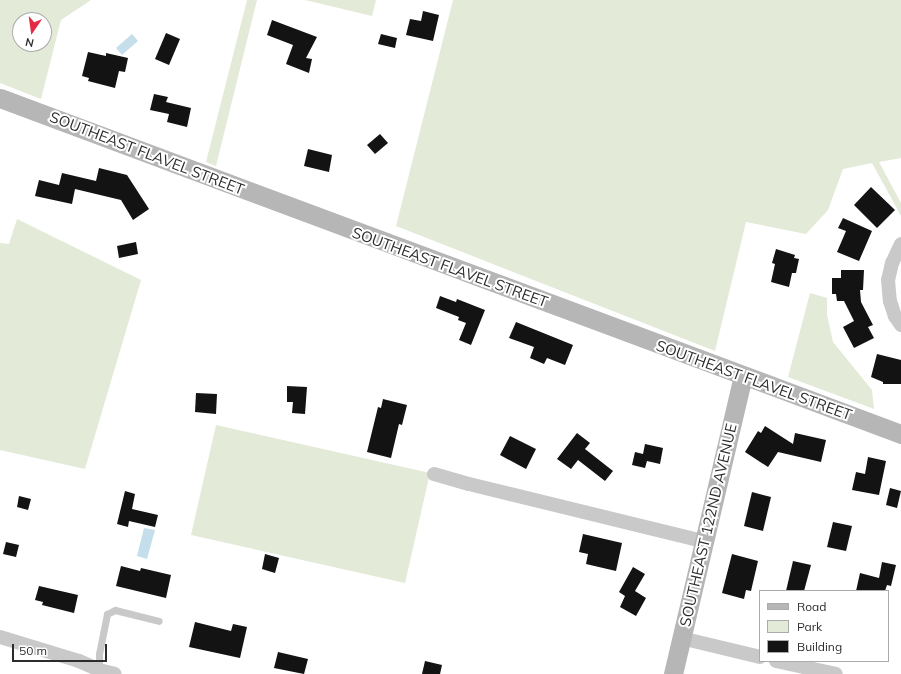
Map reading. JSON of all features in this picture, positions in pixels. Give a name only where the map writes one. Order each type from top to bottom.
[{"type":"street","name":"SOUTHEAST FLAVEL STREET","points":[[0,98],[901,434]]},
{"type":"street","points":[[901,244],[892,263],[888,280],[890,301],[895,316],[901,325]]},
{"type":"street","name":"SOUTHEAST 122ND AVENUE","points":[[673,674],[743,376]]},
{"type":"street","points":[[434,474],[469,484],[704,541]]},
{"type":"street","points":[[0,636],[80,661],[98,672],[115,674]]},
{"type":"street","points":[[681,638],[759,657]]},
{"type":"street","points":[[781,662],[836,674]]},
{"type":"lane","points":[[98,672],[99,654],[107,614],[115,610],[159,621]]},
{"type":"green space","points":[[0,0],[91,0],[61,20],[41,99],[0,83]]},
{"type":"green space","points":[[247,0],[257,0],[216,166],[206,162]]},
{"type":"green space","points":[[305,0],[376,0],[372,16]]},
{"type":"green space","points":[[453,0],[901,0],[901,158],[879,162],[901,203],[901,216],[872,163],[843,169],[828,210],[806,234],[746,222],[715,351],[396,226]]},
{"type":"green space","points":[[17,219],[141,280],[85,469],[0,450],[0,243],[9,244]]},
{"type":"green space","points":[[810,293],[827,298],[827,315],[833,342],[872,390],[874,409],[788,377]]},
{"type":"green space","points":[[216,425],[430,473],[405,583],[191,535]]},
{"type":"water","points":[[132,34],[138,41],[122,55],[116,48]]},
{"type":"water","points":[[144,528],[155,530],[147,559],[137,556]]},
{"type":"building","points":[[423,11],[439,15],[433,41],[406,35],[410,19],[421,21]]},
{"type":"building","points":[[272,20],[317,37],[306,58],[312,59],[309,73],[286,64],[293,45],[267,35]]},
{"type":"building","points":[[166,33],[180,39],[169,65],[155,59]]},
{"type":"building","points":[[381,34],[397,38],[395,48],[378,44]]},
{"type":"building","points":[[88,52],[106,56],[106,53],[128,58],[125,72],[119,71],[115,88],[88,81],[89,78],[82,76]]},
{"type":"building","points":[[154,94],[168,97],[166,102],[191,108],[187,127],[167,122],[169,114],[150,110]]},
{"type":"building","points":[[380,134],[388,143],[375,154],[367,145]]},
{"type":"building","points":[[308,149],[332,155],[329,172],[304,166]]},
{"type":"building","points":[[99,168],[127,175],[149,209],[133,220],[121,200],[75,189],[72,204],[35,196],[39,180],[59,185],[62,173],[96,181]]},
{"type":"building","points":[[871,187],[895,210],[877,228],[854,205]]},
{"type":"building","points":[[843,218],[872,231],[859,261],[837,252],[846,231],[838,228]]},
{"type":"building","points":[[136,242],[138,254],[119,258],[117,246]]},
{"type":"building","points":[[776,249],[795,255],[794,258],[799,259],[796,273],[792,273],[789,287],[771,282],[775,264],[772,263]]},
{"type":"building","points":[[841,270],[864,270],[863,290],[860,290],[861,302],[873,325],[868,327],[874,338],[854,348],[843,327],[854,321],[844,301],[837,301],[836,294],[832,294],[832,278],[841,278]]},
{"type":"building","points":[[440,296],[456,302],[457,299],[485,310],[471,345],[459,340],[466,323],[458,320],[459,317],[436,308]]},
{"type":"building","points":[[516,322],[573,345],[565,365],[547,358],[544,364],[530,358],[534,347],[509,338]]},
{"type":"building","points":[[877,354],[901,360],[901,384],[883,384],[883,382],[871,377]]},
{"type":"building","points":[[287,386],[307,387],[305,414],[292,413],[293,402],[287,402]]},
{"type":"building","points":[[196,393],[217,394],[216,414],[195,412]]},
{"type":"building","points":[[383,399],[407,405],[402,425],[399,424],[391,458],[367,452],[378,407],[381,408]]},
{"type":"building","points":[[765,426],[793,444],[795,433],[826,440],[821,462],[778,452],[768,467],[745,452],[758,431],[761,433]]},
{"type":"building","points":[[577,433],[590,443],[585,449],[613,471],[605,481],[578,460],[571,469],[557,459]]},
{"type":"building","points":[[510,436],[536,449],[526,469],[500,455]]},
{"type":"building","points":[[645,444],[663,448],[660,464],[647,461],[645,468],[632,465],[635,452],[643,454]]},
{"type":"building","points":[[868,457],[886,461],[879,495],[852,490],[856,472],[865,474]]},
{"type":"building","points":[[890,488],[901,491],[897,508],[886,505]]},
{"type":"building","points":[[125,491],[135,494],[132,509],[158,515],[155,527],[129,521],[128,527],[117,524]]},
{"type":"building","points":[[752,492],[771,497],[763,531],[744,526]]},
{"type":"building","points":[[19,496],[31,499],[28,510],[17,507]]},
{"type":"building","points":[[833,522],[852,526],[846,551],[827,547]]},
{"type":"building","points":[[583,534],[622,543],[616,571],[586,564],[588,554],[579,552]]},
{"type":"building","points":[[6,542],[19,545],[16,557],[3,554]]},
{"type":"building","points":[[265,554],[279,558],[275,573],[262,569]]},
{"type":"building","points":[[732,554],[758,561],[751,591],[746,590],[744,599],[722,593]]},
{"type":"building","points":[[793,561],[811,565],[804,590],[786,590]]},
{"type":"building","points":[[882,562],[896,565],[891,586],[887,585],[885,590],[856,590],[860,573],[879,578]]},
{"type":"building","points":[[121,566],[140,571],[141,568],[171,575],[166,598],[116,586]]},
{"type":"building","points":[[633,567],[645,574],[635,591],[646,598],[636,616],[620,607],[625,596],[619,592]]},
{"type":"building","points":[[39,586],[78,595],[74,613],[42,605],[43,602],[35,600]]},
{"type":"building","points":[[195,622],[231,631],[233,624],[247,627],[240,658],[189,647]]},
{"type":"building","points":[[278,652],[308,659],[304,674],[274,668]]},
{"type":"building","points":[[425,661],[442,665],[440,674],[422,674]]}]
